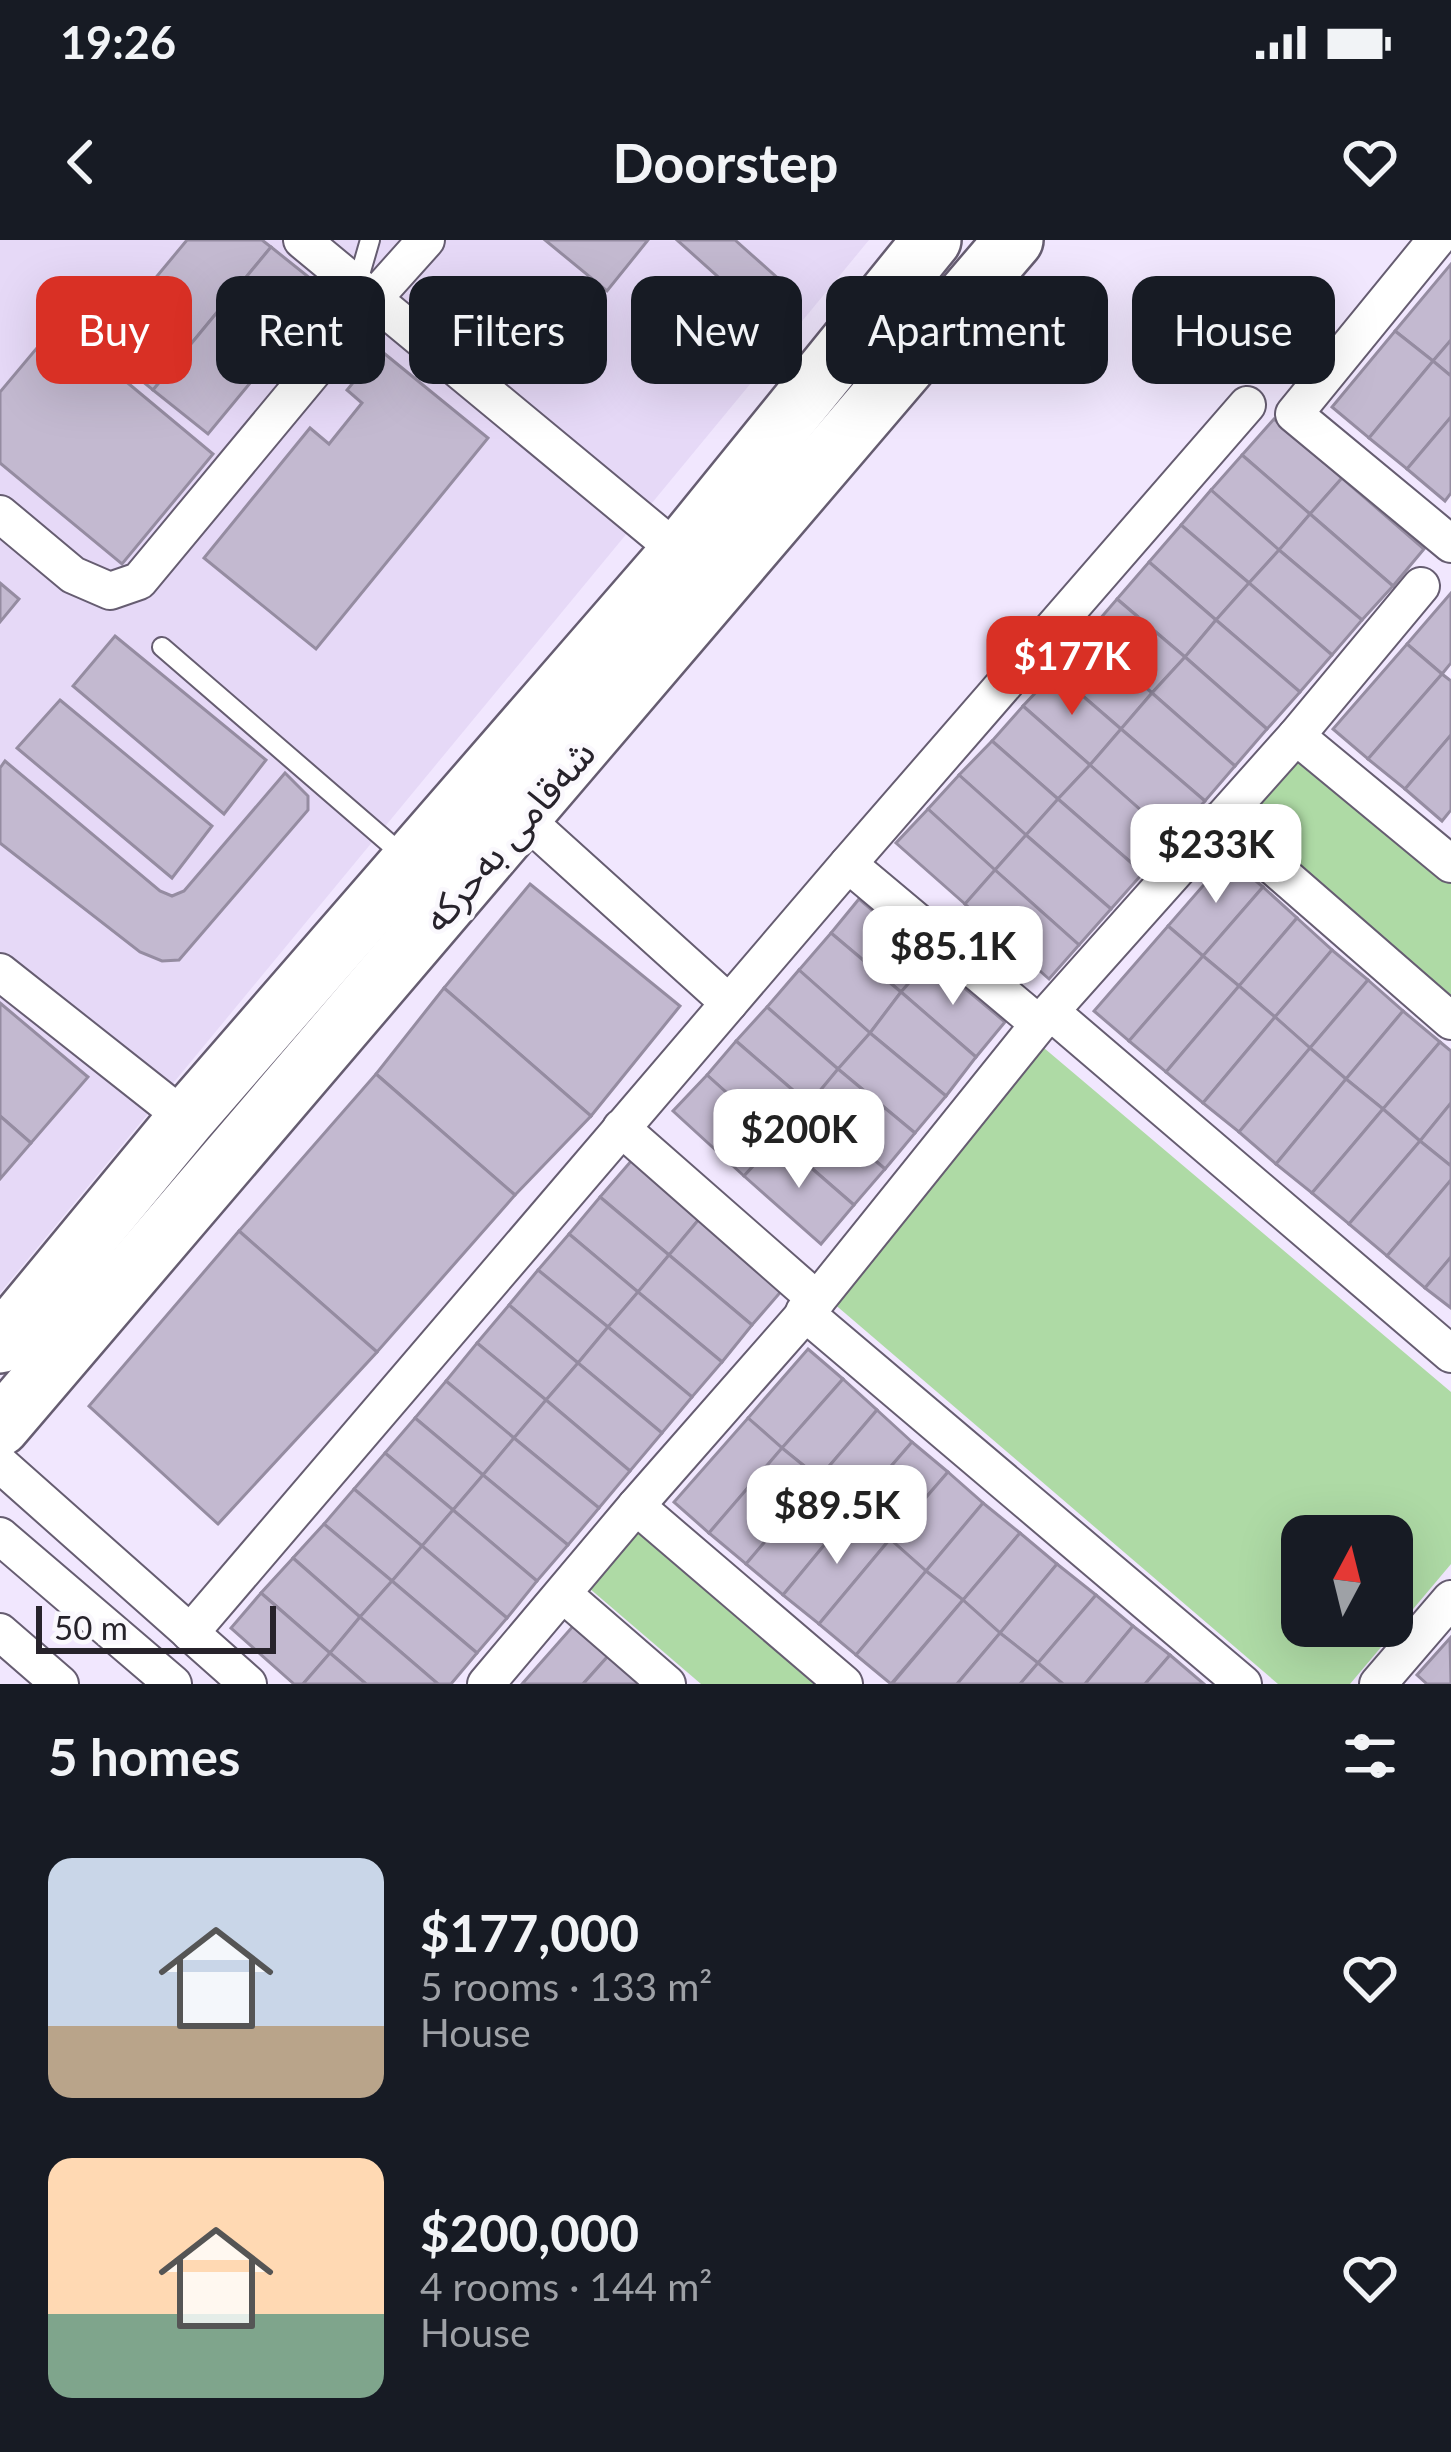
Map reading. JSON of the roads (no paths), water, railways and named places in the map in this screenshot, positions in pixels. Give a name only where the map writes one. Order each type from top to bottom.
[{"type":"main road","name":"شەقامی بەحرکە","points":[[984,276],[1014,240]]},
{"type":"main road","name":"شەقامی بەحرکە","points":[[903,276],[923,251]]},
{"type":"main road","points":[[923,251],[942,276]]},
{"type":"main road","name":"شەقامی بەحرکە","points":[[0,1344],[186,1119],[679,552],[826,370]]},
{"type":"main road","name":"شەقامی بەحرکە","points":[[0,1427],[890,386]]},
{"type":"street","points":[[302,240],[346,276]]},
{"type":"street","points":[[383,276],[426,240]]},
{"type":"street","points":[[1436,240],[1294,414],[1451,544]]},
{"type":"street","points":[[385,308],[679,552]]},
{"type":"street","points":[[0,514],[73,575],[110,591],[139,581],[293,384]]},
{"type":"street","points":[[190,1633],[1247,405]]},
{"type":"street","points":[[487,1684],[811,1306],[1045,1018],[1421,586]]},
{"type":"street","points":[[1295,736],[1451,864]]},
{"type":"street","points":[[524,818],[729,1003]]},
{"type":"street","points":[[1220,820],[1451,1021]]},
{"type":"street","points":[[848,864],[1045,1018],[1451,1354]]},
{"type":"street","points":[[0,973],[186,1119]]},
{"type":"street","points":[[621,1128],[811,1306],[1243,1684]]},
{"type":"street","points":[[0,1464],[248,1684]]},
{"type":"street","points":[[636,1506],[844,1684]]},
{"type":"street","points":[[0,1536],[173,1684]]},
{"type":"street","points":[[562,1594],[667,1684]]},
{"type":"street","points":[[1378,1684],[1451,1599]]},
{"type":"street","points":[[0,1632],[60,1684]]},
{"type":"lane","points":[[366,276],[370,240]]},
{"type":"lane","points":[[162,647],[410,861]]}]
